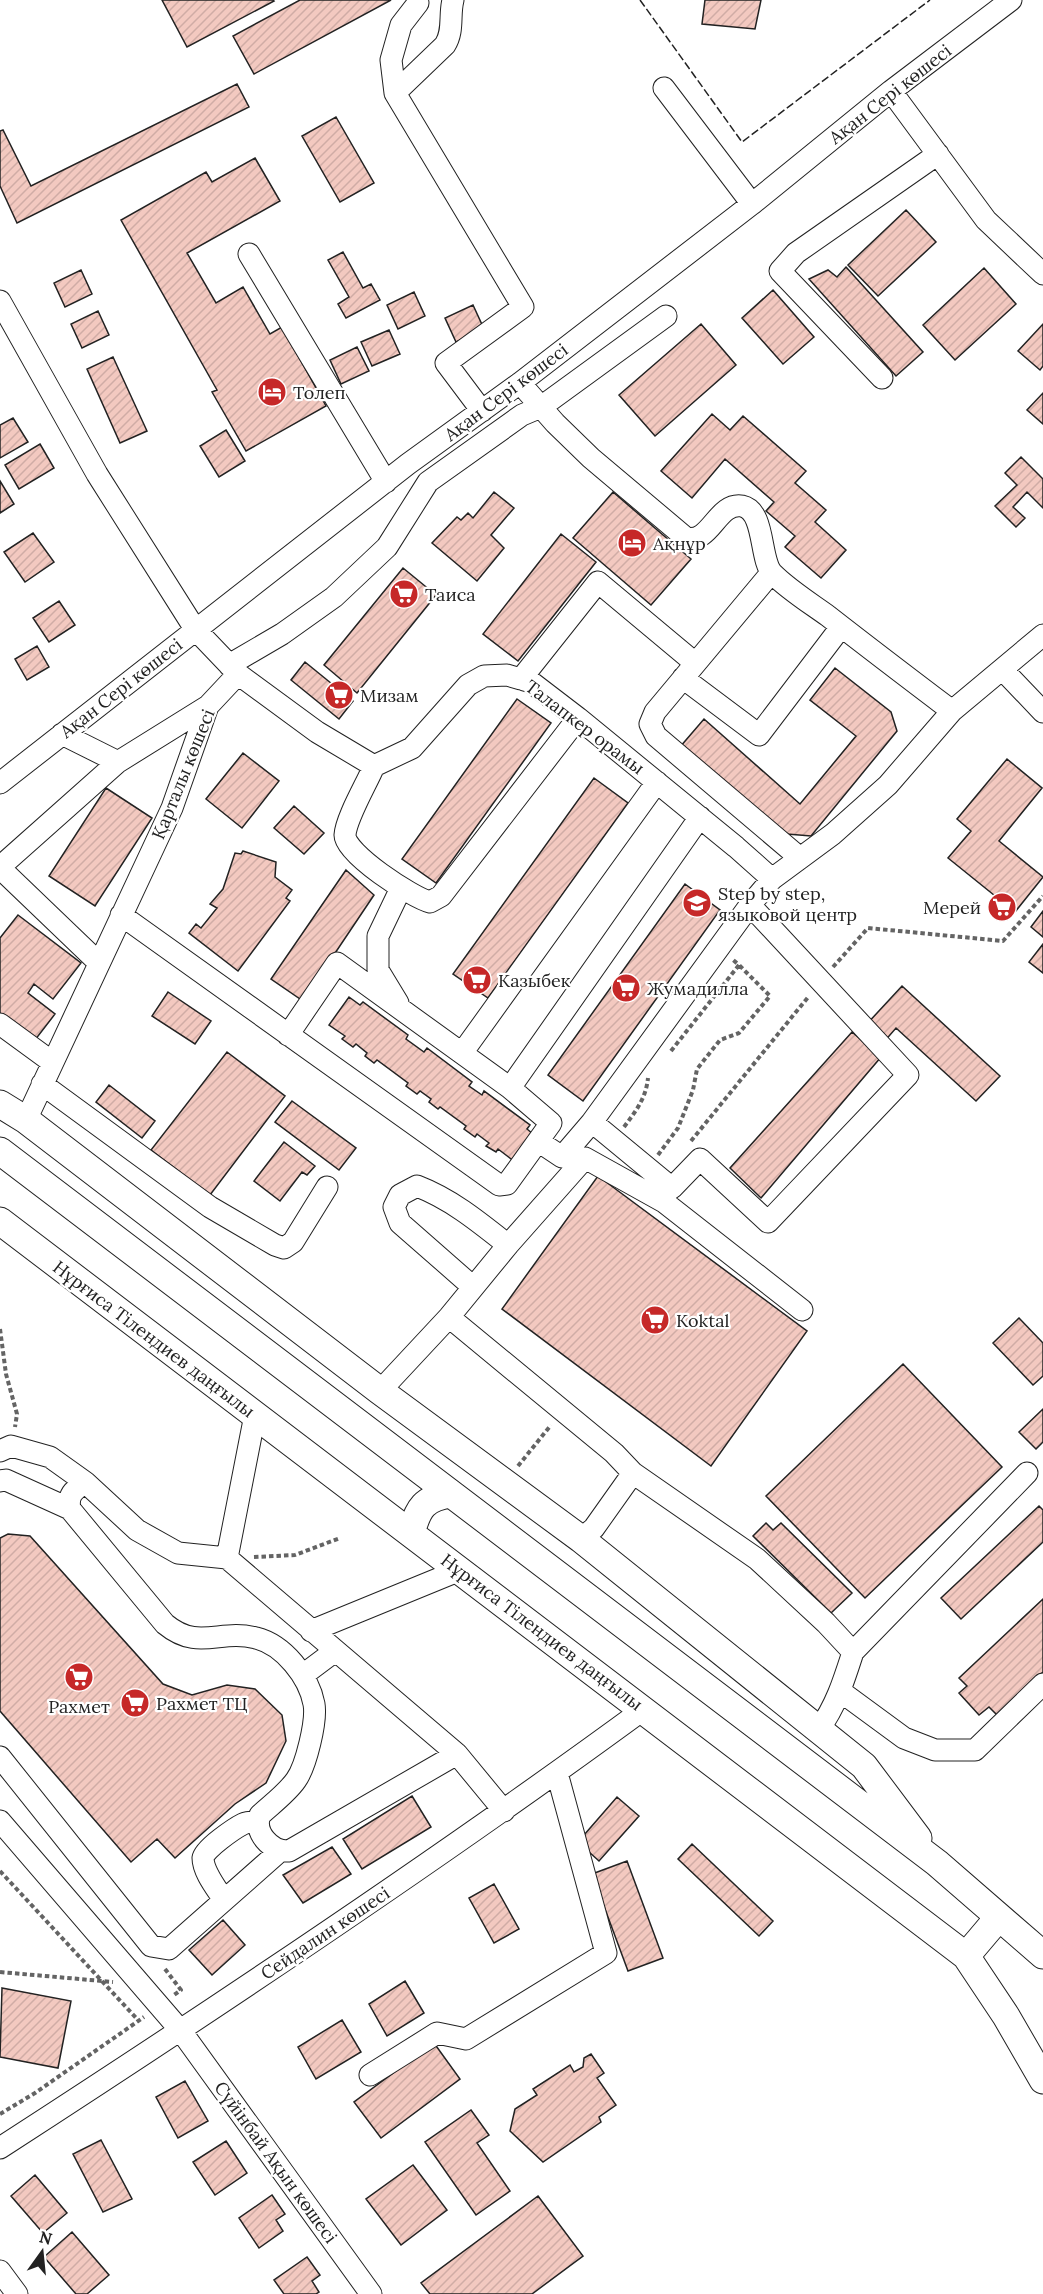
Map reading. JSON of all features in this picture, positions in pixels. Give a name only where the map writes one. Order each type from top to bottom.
[{"type":"main road","points":[[0,1104],[26,1120],[381,1391],[582,1539],[819,1729],[864,1766],[937,1863]]},
{"type":"main road","points":[[0,1151],[937,1863],[1043,1955]]},
{"type":"main road","points":[[78,1159],[128,1248]]},
{"type":"main road","name":"Нұрғиса Тілендиев даңғылы","points":[[0,1221],[966,1956],[1006,2016],[1043,2080]]},
{"type":"main road","points":[[411,1533],[416,1516],[424,1504],[435,1496],[451,1494]]},
{"type":"main road","points":[[966,1956],[999,1917]]},
{"type":"street","points":[[395,93],[445,45],[449,38],[453,0]]},
{"type":"street","name":"Ақан Сері көшесі","points":[[0,783],[195,629],[752,204],[891,91],[1011,0]]},
{"type":"street","points":[[418,3],[401,25],[391,60],[395,93],[523,307],[447,363],[482,411]]},
{"type":"street","points":[[664,88],[752,204]]},
{"type":"street","points":[[891,91],[986,220],[1043,274]]},
{"type":"street","points":[[882,378],[780,271],[796,253],[938,154]]},
{"type":"street","points":[[249,254],[386,482]]},
{"type":"street","points":[[0,302],[97,474],[195,629],[233,669],[316,732],[374,766],[347,825],[345,837],[350,848],[400,888],[430,902],[441,896],[578,718]]},
{"type":"street","name":"Қарталы көшесі","points":[[26,1120],[172,808],[208,706],[233,669],[334,597],[387,547],[428,482],[522,415],[541,407],[666,316]]},
{"type":"street","points":[[520,382],[591,458],[686,538],[693,540],[699,538],[727,510],[735,506],[750,509],[758,524],[771,573],[952,711]]},
{"type":"street","points":[[771,573],[654,712],[650,724],[656,736],[800,858]]},
{"type":"street","points":[[521,679],[598,582],[759,735],[841,627]]},
{"type":"street","points":[[538,1141],[562,1157],[592,1122],[750,905],[772,879],[833,834],[888,785],[952,711],[1043,634]]},
{"type":"street","points":[[1003,670],[1043,712]]},
{"type":"street","name":"Талапкер орамы","points":[[374,766],[412,748],[468,685],[484,676],[507,675],[531,682],[578,718],[772,879]]},
{"type":"street","points":[[99,963],[0,868],[118,762],[208,706]]},
{"type":"street","points":[[62,734],[118,762]]},
{"type":"street","points":[[462,1053],[657,782]]},
{"type":"street","points":[[510,1088],[700,817]]},
{"type":"street","points":[[400,888],[378,936],[378,970],[403,1011]]},
{"type":"street","points":[[592,1122],[672,1188],[700,1159],[768,1222],[908,1075],[750,905]]},
{"type":"street","points":[[121,915],[288,1035],[499,1185],[507,1184],[551,1123],[510,1088],[337,963],[288,1035]]},
{"type":"street","points":[[0,1024],[52,1062]]},
{"type":"street","points":[[42,1084],[210,1207],[284,1248],[294,1242],[327,1187]]},
{"type":"street","points":[[381,1391],[449,1317],[508,1245],[585,1158],[664,1202],[802,1310]]},
{"type":"street","points":[[473,1287],[400,1223],[394,1207],[400,1195],[417,1186],[440,1195],[508,1245]]},
{"type":"street","points":[[449,1317],[614,1453],[633,1473],[757,1559],[826,1623],[853,1652]]},
{"type":"street","points":[[227,1558],[255,1415]]},
{"type":"street","points":[[6,1449],[50,1457],[85,1482],[137,1530],[178,1553],[227,1558],[457,1754],[504,1811]]},
{"type":"street","points":[[582,1539],[594,1528],[633,1473]]},
{"type":"street","points":[[819,1729],[830,1714],[853,1652],[1027,1473]]},
{"type":"street","points":[[0,1481],[6,1480],[70,1509],[165,1624],[178,1635],[195,1639],[239,1635],[258,1638],[275,1646],[303,1675],[314,1705],[310,1746],[297,1779],[260,1815],[257,1822],[258,1829],[273,1848],[289,1851],[457,1754]]},
{"type":"street","points":[[70,1509],[68,1500],[72,1491],[85,1482]]},
{"type":"street","points":[[311,1631],[460,1570]]},
{"type":"street","points":[[303,1675],[335,1651]]},
{"type":"street","points":[[840,1691],[904,1738],[935,1750],[975,1750],[1043,1684]]},
{"type":"street","name":"Сейдалин көшесі","points":[[0,2148],[181,2031],[504,1811],[644,1710]]},
{"type":"street","points":[[0,1757],[151,1946],[169,1949],[280,1851]]},
{"type":"street","points":[[370,2076],[437,2033],[466,2039],[606,1953],[556,1773]]},
{"type":"street","name":"Сүйінбай Ақын көшесі","points":[[0,1821],[181,2031],[371,2294]]},
{"type":"street","points":[[224,1900],[205,1866],[203,1859],[205,1852],[245,1823],[257,1822]]},
{"type":"street","points":[[0,2271],[17,2294]]},
{"type":"path","points":[[649,1169],[678,1128],[693,1090],[697,1070],[720,1040],[739,1033],[770,996],[739,965]]},
{"type":"path","points":[[0,1329],[6,1374],[18,1414],[6,1449]]},
{"type":"path","points":[[516,1469],[562,1410]]},
{"type":"path","points":[[227,1558],[295,1555],[340,1538]]},
{"type":"path","points":[[0,1870],[139,2021]]},
{"type":"path","points":[[0,2114],[35,2093],[181,1990],[161,1962],[169,1949]]},
{"type":"path","points":[[0,1972],[141,1984]]},
{"type":"building","points":[[162,0],[273,0],[274,1],[187,47]]},
{"type":"building","points":[[300,0],[391,0],[254,74],[233,36]]},
{"type":"building","points":[[705,0],[761,0],[755,29],[702,24]]},
{"type":"building","points":[[237,84],[249,107],[17,223],[0,186],[0,131],[3,130],[31,186]]},
{"type":"building","points":[[336,117],[374,183],[340,202],[302,136]]},
{"type":"building","points":[[255,158],[280,201],[187,253],[216,303],[243,287],[270,334],[282,327],[326,406],[246,451],[212,392],[217,390],[121,220],[206,172],[212,182]]},
{"type":"building","points":[[906,210],[936,242],[878,296],[848,265]]},
{"type":"building","points":[[343,252],[363,288],[371,284],[380,300],[346,318],[338,304],[349,297],[328,260]]},
{"type":"building","points":[[846,267],[923,352],[896,376],[809,279],[828,270],[837,277]]},
{"type":"building","points":[[984,268],[1016,304],[955,360],[923,325]]},
{"type":"building","points":[[81,270],[92,294],[65,307],[54,283]]},
{"type":"building","points":[[773,290],[814,337],[783,364],[742,318]]},
{"type":"building","points":[[414,292],[425,316],[398,329],[387,305]]},
{"type":"building","points":[[473,305],[484,329],[456,342],[445,318]]},
{"type":"building","points":[[98,311],[109,335],[82,348],[71,324]]},
{"type":"building","points":[[701,324],[736,365],[655,436],[619,395]]},
{"type":"building","points":[[1043,324],[1043,366],[1040,370],[1018,351]]},
{"type":"building","points":[[389,330],[400,354],[372,366],[361,342]]},
{"type":"building","points":[[357,347],[369,371],[341,384],[330,360]]},
{"type":"building","points":[[113,357],[147,431],[120,443],[87,369]]},
{"type":"building","points":[[1043,393],[1043,424],[1027,410]]},
{"type":"building","points":[[712,414],[730,430],[743,416],[806,471],[795,483],[826,510],[815,522],[846,550],[821,578],[785,547],[795,536],[766,511],[774,502],[725,459],[692,498],[661,471]]},
{"type":"building","points":[[13,418],[28,442],[0,458],[0,425]]},
{"type":"building","points":[[226,430],[245,461],[219,477],[200,446]]},
{"type":"building","points":[[40,444],[54,468],[19,489],[5,465]]},
{"type":"building","points":[[1021,457],[1043,479],[1043,508],[1027,492],[1013,507],[1025,518],[1016,527],[995,506],[1017,485],[1005,473]]},
{"type":"building","points":[[0,481],[14,504],[0,513]]},
{"type":"building","points":[[494,492],[514,508],[491,535],[504,548],[477,581],[432,543],[457,517],[461,520],[468,513],[473,518]]},
{"type":"building","points":[[613,492],[691,559],[651,605],[573,538]]},
{"type":"building","points":[[33,533],[54,562],[25,582],[4,552]]},
{"type":"building","points":[[561,534],[596,562],[518,661],[483,634]]},
{"type":"building","points":[[403,568],[436,595],[357,693],[324,665]]},
{"type":"building","points":[[59,601],[75,625],[49,642],[33,618]]},
{"type":"building","points":[[37,646],[49,667],[27,680],[15,659]]},
{"type":"building","points":[[305,662],[353,701],[339,719],[291,680]]},
{"type":"building","points":[[835,668],[891,712],[897,731],[811,836],[787,834],[680,747],[704,719],[800,804],[856,736],[810,700]]},
{"type":"building","points":[[517,699],[551,723],[436,883],[402,859]]},
{"type":"building","points":[[243,753],[279,781],[242,828],[206,799]]},
{"type":"building","points":[[1007,759],[1042,788],[999,841],[1043,877],[1015,912],[948,858],[971,831],[957,819]]},
{"type":"building","points":[[594,778],[628,803],[488,998],[453,974]]},
{"type":"building","points":[[106,788],[152,818],[95,906],[49,876]]},
{"type":"building","points":[[294,806],[324,833],[304,854],[274,828]]},
{"type":"building","points":[[243,851],[276,862],[275,877],[292,890],[286,898],[290,901],[238,971],[189,933],[196,924],[201,928],[217,908],[210,904],[223,889],[235,853],[241,854]]},
{"type":"building","points":[[346,870],[374,895],[303,1001],[271,979]]},
{"type":"building","points":[[685,884],[720,910],[583,1101],[548,1075]]},
{"type":"building","points":[[1043,911],[1043,937],[1031,927]]},
{"type":"building","points":[[18,915],[81,963],[53,999],[34,984],[28,993],[55,1014],[35,1040],[0,1013],[0,938]]},
{"type":"building","points":[[1043,944],[1043,973],[1029,962]]},
{"type":"building","points":[[902,986],[1000,1076],[976,1101],[896,1028],[883,1043],[865,1026]]},
{"type":"building","points":[[168,992],[211,1021],[195,1044],[152,1016]]},
{"type":"building","points":[[349,997],[360,1005],[363,1002],[408,1035],[406,1039],[424,1052],[427,1048],[472,1082],[469,1086],[482,1095],[484,1091],[530,1125],[527,1129],[534,1135],[515,1162],[498,1149],[496,1152],[486,1146],[489,1143],[477,1134],[475,1137],[464,1129],[466,1126],[440,1107],[438,1109],[429,1102],[431,1099],[420,1091],[417,1094],[406,1086],[408,1083],[377,1060],[374,1063],[356,1044],[353,1047],[342,1039],[345,1036],[329,1025]]},
{"type":"building","points":[[852,1032],[881,1057],[761,1198],[730,1168]]},
{"type":"building","points":[[227,1052],[285,1096],[210,1195],[151,1150]]},
{"type":"building","points":[[109,1085],[155,1121],[142,1138],[96,1102]]},
{"type":"building","points":[[292,1101],[356,1148],[339,1170],[275,1122]]},
{"type":"building","points":[[284,1142],[315,1166],[307,1175],[302,1172],[280,1201],[254,1181]]},
{"type":"building","name":"Koktal","points":[[598,1176],[807,1331],[711,1466],[502,1309]]},
{"type":"building","points":[[1019,1318],[1043,1343],[1043,1376],[1033,1385],[993,1343]]},
{"type":"building","points":[[903,1364],[1002,1467],[865,1598],[766,1496]]},
{"type":"building","points":[[1043,1409],[1043,1442],[1036,1449],[1019,1432]]},
{"type":"building","points":[[1039,1506],[1043,1510],[1043,1542],[961,1619],[941,1598]]},
{"type":"building","points":[[766,1523],[773,1530],[781,1523],[852,1593],[831,1613],[753,1536]]},
{"type":"building","name":"Рахмет ТЦ","points":[[8,1534],[30,1536],[163,1684],[192,1695],[227,1685],[255,1689],[282,1715],[286,1741],[266,1783],[235,1804],[175,1858],[157,1839],[131,1862],[0,1711],[0,1538]]},
{"type":"building","points":[[1043,1599],[1043,1672],[997,1715],[989,1707],[979,1715],[959,1693],[967,1686],[959,1678]]},
{"type":"building","points":[[412,1796],[431,1827],[362,1869],[343,1839]]},
{"type":"building","points":[[617,1797],[639,1816],[599,1861],[578,1842]]},
{"type":"building","points":[[692,1844],[773,1921],[759,1936],[678,1859]]},
{"type":"building","points":[[332,1847],[351,1874],[303,1903],[283,1875]]},
{"type":"building","points":[[627,1861],[663,1958],[628,1971],[592,1874]]},
{"type":"building","points":[[494,1884],[519,1929],[494,1943],[469,1898]]},
{"type":"building","points":[[223,1920],[245,1945],[212,1975],[189,1950]]},
{"type":"building","points":[[405,1981],[424,2013],[387,2036],[369,2004]]},
{"type":"building","points":[[2,1988],[71,2001],[58,2068],[0,2057]]},
{"type":"building","points":[[342,2020],[361,2052],[316,2079],[298,2047]]},
{"type":"building","points":[[434,2043],[460,2079],[381,2138],[354,2102]]},
{"type":"building","points":[[591,2054],[604,2073],[597,2078],[616,2105],[599,2117],[601,2122],[543,2162],[510,2131],[515,2109],[537,2095],[533,2089],[570,2065],[574,2072],[583,2067],[584,2058]]},
{"type":"building","points":[[185,2081],[208,2121],[178,2138],[156,2097]]},
{"type":"building","points":[[471,2110],[489,2135],[477,2143],[510,2191],[476,2215],[425,2142]]},
{"type":"building","points":[[101,2140],[132,2199],[103,2212],[73,2154]]},
{"type":"building","points":[[226,2141],[247,2173],[215,2195],[193,2162]]},
{"type":"building","points":[[413,2165],[447,2210],[401,2245],[366,2199]]},
{"type":"building","points":[[35,2175],[67,2213],[43,2233],[11,2196]]},
{"type":"building","points":[[272,2195],[285,2214],[276,2220],[283,2231],[259,2248],[239,2218]]},
{"type":"building","points":[[538,2196],[583,2256],[532,2294],[430,2294],[421,2283]]},
{"type":"building","points":[[72,2232],[109,2275],[87,2294],[76,2294],[44,2257]]},
{"type":"building","points":[[307,2257],[320,2275],[312,2281],[319,2292],[316,2294],[284,2294],[274,2280]]},
{"type":"fence","points":[[640,0],[742,142],[930,0]]},
{"type":"place","name":"Толеп","points":[[272,392]]},
{"type":"place","name":"Ақнұр","points":[[632,543]]},
{"type":"place","name":"Таиса","points":[[404,594]]},
{"type":"place","name":"Мизам","points":[[339,695]]},
{"type":"place","name":"Step by step, языковой центр","points":[[697,903]]},
{"type":"place","name":"Мерей","points":[[1002,907]]},
{"type":"place","name":"Казыбек","points":[[477,980]]},
{"type":"place","name":"Жумадилла","points":[[626,988]]},
{"type":"place","name":"Koktal","points":[[655,1320]]},
{"type":"place","name":"Рахмет","points":[[79,1677]]},
{"type":"place","name":"Рахмет ТЦ","points":[[135,1703]]}]
